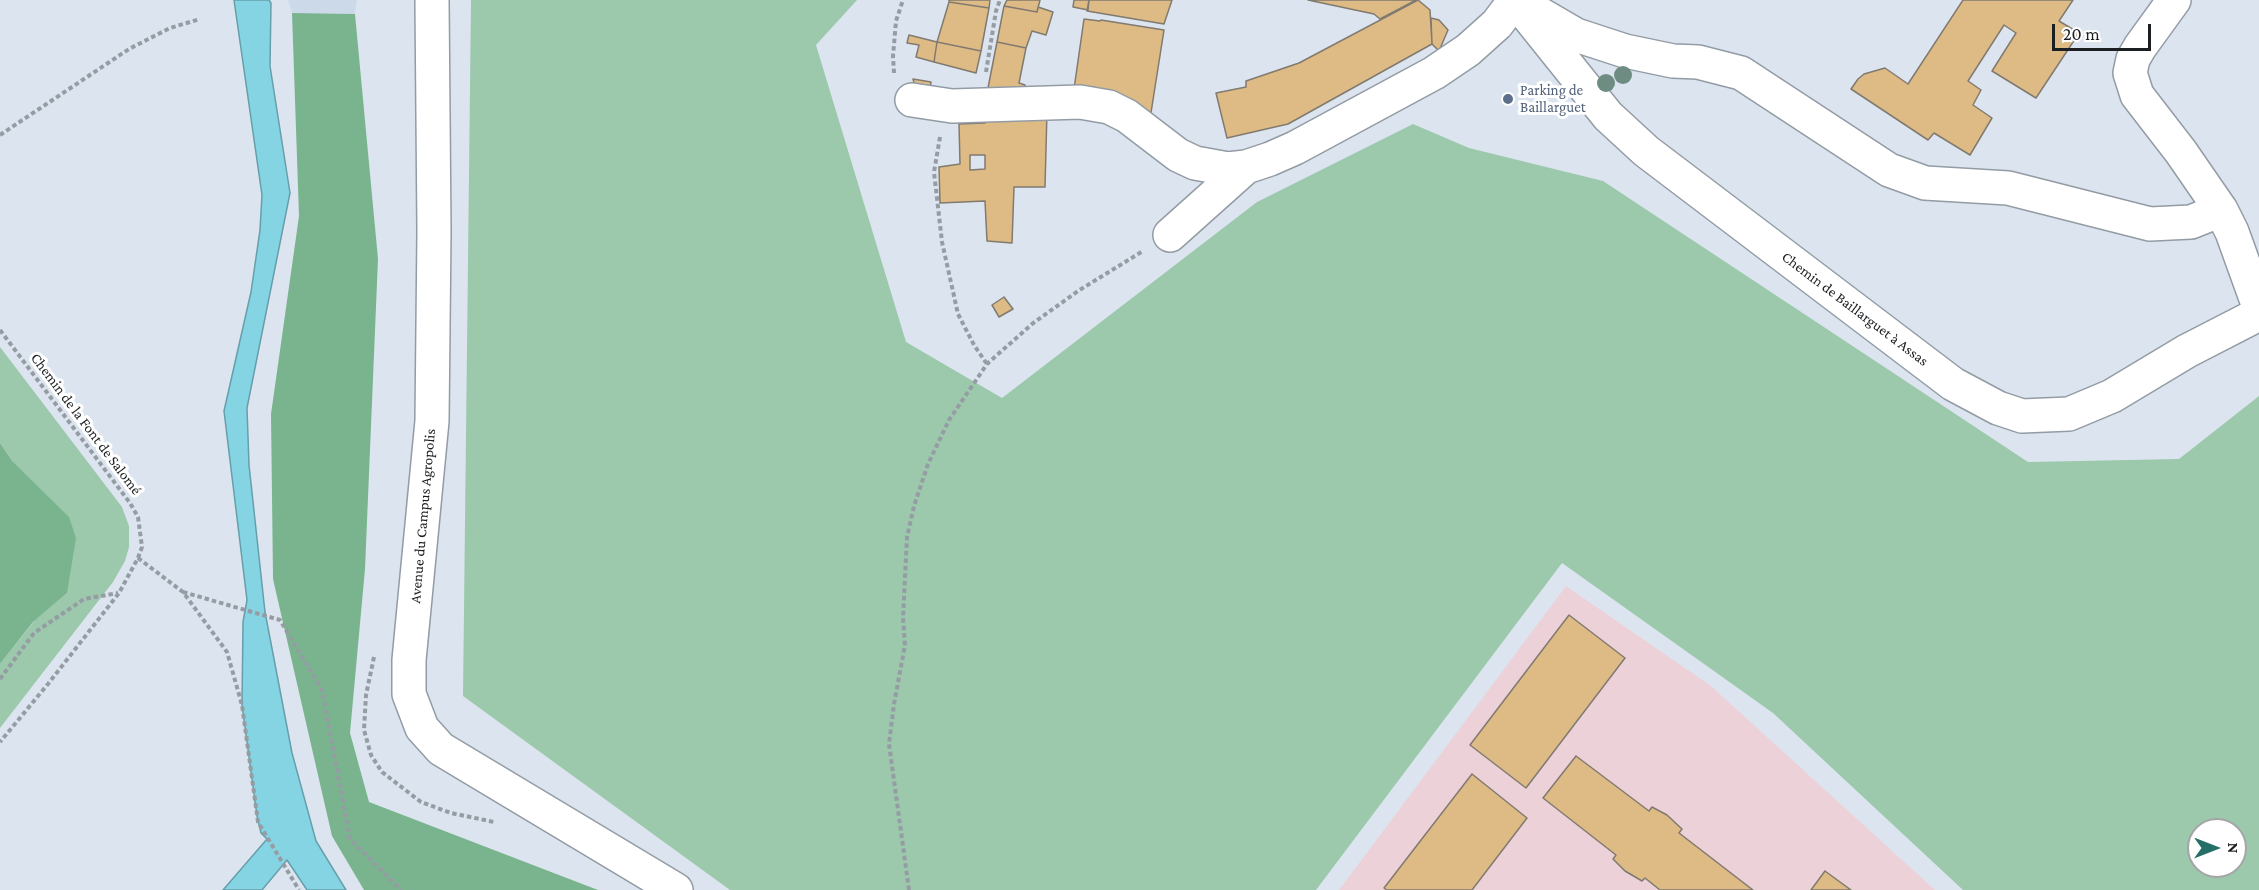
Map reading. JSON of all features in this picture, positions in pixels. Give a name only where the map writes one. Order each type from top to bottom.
[{"type":"street","name":"Avenue du Campus Agropolis","points":[[432,0],[434,231],[432,421],[409,660],[409,694],[422,728],[441,749],[676,890]]},
{"type":"street","points":[[912,100],[966,106],[1080,102],[1109,107],[1127,116],[1178,154],[1195,163],[1228,169],[1246,167],[1295,148],[1434,74],[1468,50],[1497,24],[1515,0],[1576,35],[1596,42],[1625,51],[1673,61],[1698,62],[1741,74],[1889,170],[1925,183],[2008,188],[2150,224],[2192,222],[2221,210]]},
{"type":"street","name":"Chemin de Baillarguet à Assas","points":[[1515,0],[1608,116],[1646,151],[1953,384],[1998,408],[2022,416],[2069,414],[2112,396],[2187,351],[2259,314]]},
{"type":"street","points":[[2174,0],[2140,47],[2133,59],[2130,73],[2138,95],[2221,210],[2232,232],[2259,306]]},
{"type":"street","points":[[1170,235],[1246,167]]},
{"type":"path","points":[[903,0],[896,21],[894,72],[901,94],[912,100]]},
{"type":"path","points":[[987,364],[958,314],[942,242],[934,172],[943,118],[966,106],[1000,0]]},
{"type":"path","points":[[0,135],[129,49],[170,28],[200,19]]},
{"type":"path","points":[[909,890],[889,744],[905,645],[903,618],[907,537],[914,506],[928,464],[949,420],[987,364],[1032,324],[1078,291],[1170,235]]},
{"type":"path","name":"Chemin de la Font de Salomé","points":[[0,330],[130,503],[138,517],[142,547],[119,593],[0,742]]},
{"type":"path","points":[[138,558],[183,592],[227,652],[242,705],[246,748],[258,822],[299,890]]},
{"type":"path","points":[[183,592],[280,620],[322,690],[350,839],[401,890]]},
{"type":"path","points":[[0,679],[34,633],[84,599],[119,593]]},
{"type":"shaded area","points":[[288,0],[357,0],[355,14],[292,13]]},
{"type":"shaded area","points":[[1566,586],[1711,686],[1935,890],[1339,890]]},
{"type":"green space","points":[[471,0],[857,0],[816,45],[906,342],[1002,398],[1257,202],[1413,124],[1469,148],[1603,181],[2028,462],[2179,459],[2259,396],[2259,890],[1963,890],[1773,713],[1562,563],[1316,890],[730,890],[463,696]]},
{"type":"green space","points":[[292,13],[355,14],[378,259],[365,569],[350,733],[369,802],[598,890],[364,890],[332,836],[273,579],[271,414],[299,216]]},
{"type":"green space","points":[[0,347],[122,507],[129,526],[129,547],[125,561],[113,582],[0,728],[0,664],[35,620],[67,593],[13,462],[0,443]]},
{"type":"green space","points":[[0,443],[13,462],[69,517],[76,538],[67,593],[33,622],[0,664]]},
{"type":"water","points":[[234,0],[269,0],[271,3],[270,66],[290,193],[247,408],[249,465],[265,612],[292,753],[316,841],[346,890],[307,890],[287,860],[262,890],[223,890],[267,839],[261,833],[257,816],[242,705],[243,622],[247,600],[224,411],[251,292],[260,230],[262,195]]},
{"type":"building","points":[[949,0],[990,0],[989,8],[949,2]]},
{"type":"building","points":[[1007,0],[1040,0],[1037,12],[1004,6]]},
{"type":"building","points":[[1074,0],[1089,0],[1088,10],[1073,7]]},
{"type":"building","points":[[1089,0],[1172,0],[1164,24],[1087,11]]},
{"type":"building","points":[[1308,0],[1416,0],[1380,19],[1374,14]]},
{"type":"building","points":[[1418,0],[1430,10],[1432,44],[1288,124],[1227,138],[1216,93],[1246,87],[1246,81],[1299,63]]},
{"type":"building","points":[[1963,0],[2073,0],[2059,21],[2079,33],[2036,98],[1992,71],[2016,33],[2004,25],[1968,81],[1981,90],[1973,105],[1992,118],[1970,155],[1934,133],[1928,140],[1851,89],[1864,74],[1885,68],[1908,84]]},
{"type":"building","points":[[949,2],[989,8],[981,51],[937,42]]},
{"type":"building","points":[[1004,6],[1037,12],[1038,7],[1053,12],[1046,35],[1032,31],[1026,48],[997,42]]},
{"type":"building","points":[[1431,18],[1439,20],[1448,30],[1439,51],[1432,44]]},
{"type":"building","points":[[1084,19],[1164,30],[1150,119],[1123,101],[1094,87],[1074,89]]},
{"type":"building","points":[[909,35],[937,42],[934,62],[916,57],[919,45],[907,43]]},
{"type":"building","points":[[937,42],[981,51],[976,73],[934,62]]},
{"type":"building","points":[[997,42],[1026,48],[1019,83],[1025,85],[1023,95],[987,93]]},
{"type":"building","points":[[913,79],[931,82],[930,90],[916,90]]},
{"type":"building","points":[[986,111],[1047,111],[1045,187],[1014,187],[1012,243],[987,241],[985,201],[940,203],[939,167],[960,164],[959,124],[985,123]],"holes":[[[970,155],[985,155],[985,169],[970,170]]]},
{"type":"building","points":[[1004,297],[1013,309],[999,317],[992,305]]},
{"type":"building","points":[[1569,615],[1625,658],[1526,788],[1470,745]]},
{"type":"building","points":[[1576,756],[1649,811],[1652,807],[1667,815],[1682,829],[1679,833],[1753,890],[1660,890],[1645,878],[1642,881],[1625,871],[1613,859],[1616,855],[1543,798]]},
{"type":"building","points":[[1472,774],[1527,818],[1472,890],[1387,890],[1384,888]]},
{"type":"building","points":[[1825,871],[1851,890],[1811,890]]},
{"type":"place","name":"Parking de Baillarguet","points":[[1508,99]]}]
